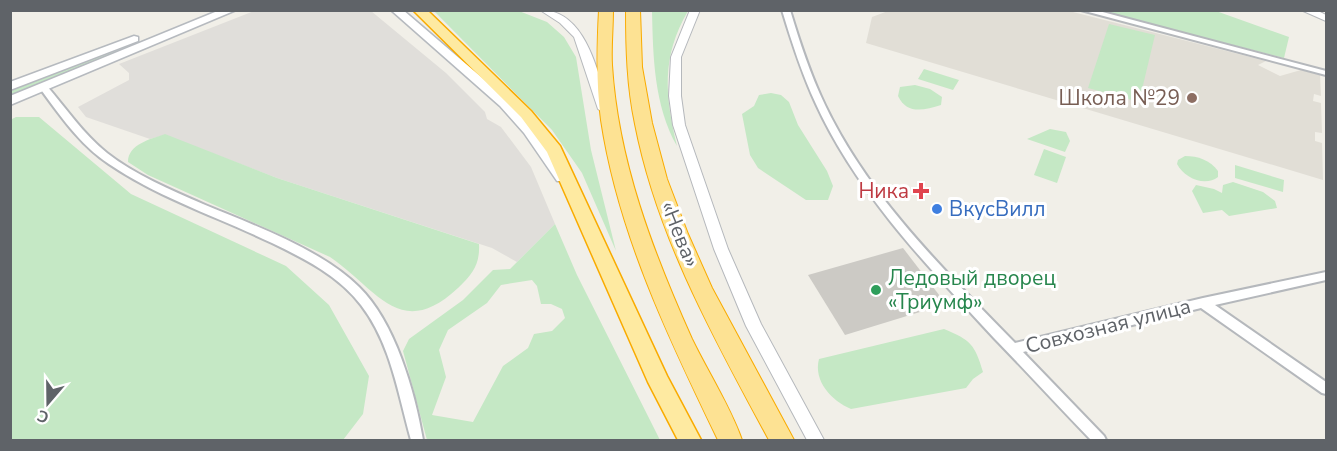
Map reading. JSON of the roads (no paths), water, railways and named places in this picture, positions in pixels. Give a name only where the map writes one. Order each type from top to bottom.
[{"type":"highway","points":[[419,10],[526,114],[554,150],[659,382],[690,441]]},
{"type":"highway","name":"«Нева»","points":[[606,10],[605,67],[612,129],[632,209],[656,278],[686,352],[730,441]]},
{"type":"highway","name":"«Нева»","points":[[633,10],[633,56],[640,107],[651,154],[667,203],[724,335],[782,441]]},
{"type":"main road","points":[[10,86],[208,10]]},
{"type":"main road","points":[[396,10],[504,103],[529,130],[572,193]]},
{"type":"main road","points":[[10,101],[230,11]]},
{"type":"street","points":[[545,10],[564,21],[579,36],[612,129]]},
{"type":"street","points":[[695,10],[676,57],[675,96],[679,125],[722,249],[754,326],[816,441]]},
{"type":"street","points":[[786,10],[794,46],[808,83],[829,125],[868,184],[940,272],[1013,349]]},
{"type":"street","points":[[1084,10],[1326,73]]},
{"type":"street","points":[[1306,10],[1326,18]]},
{"type":"street","points":[[44,87],[88,141],[113,162],[149,183],[307,255],[347,283],[364,299],[384,333],[417,441]]},
{"type":"street","name":"Совхозная улица","points":[[1099,441],[1013,349],[1326,276]]},
{"type":"street","points":[[1203,303],[1326,389]]},
{"type":"place","name":"Школа №29","points":[[1192,98]]},
{"type":"place","name":"Ника","points":[[921,191]]},
{"type":"place","name":"ВкусВилл","points":[[937,209]]},
{"type":"place","name":"Ледовый дворец «Триумф»","points":[[876,290]]}]
